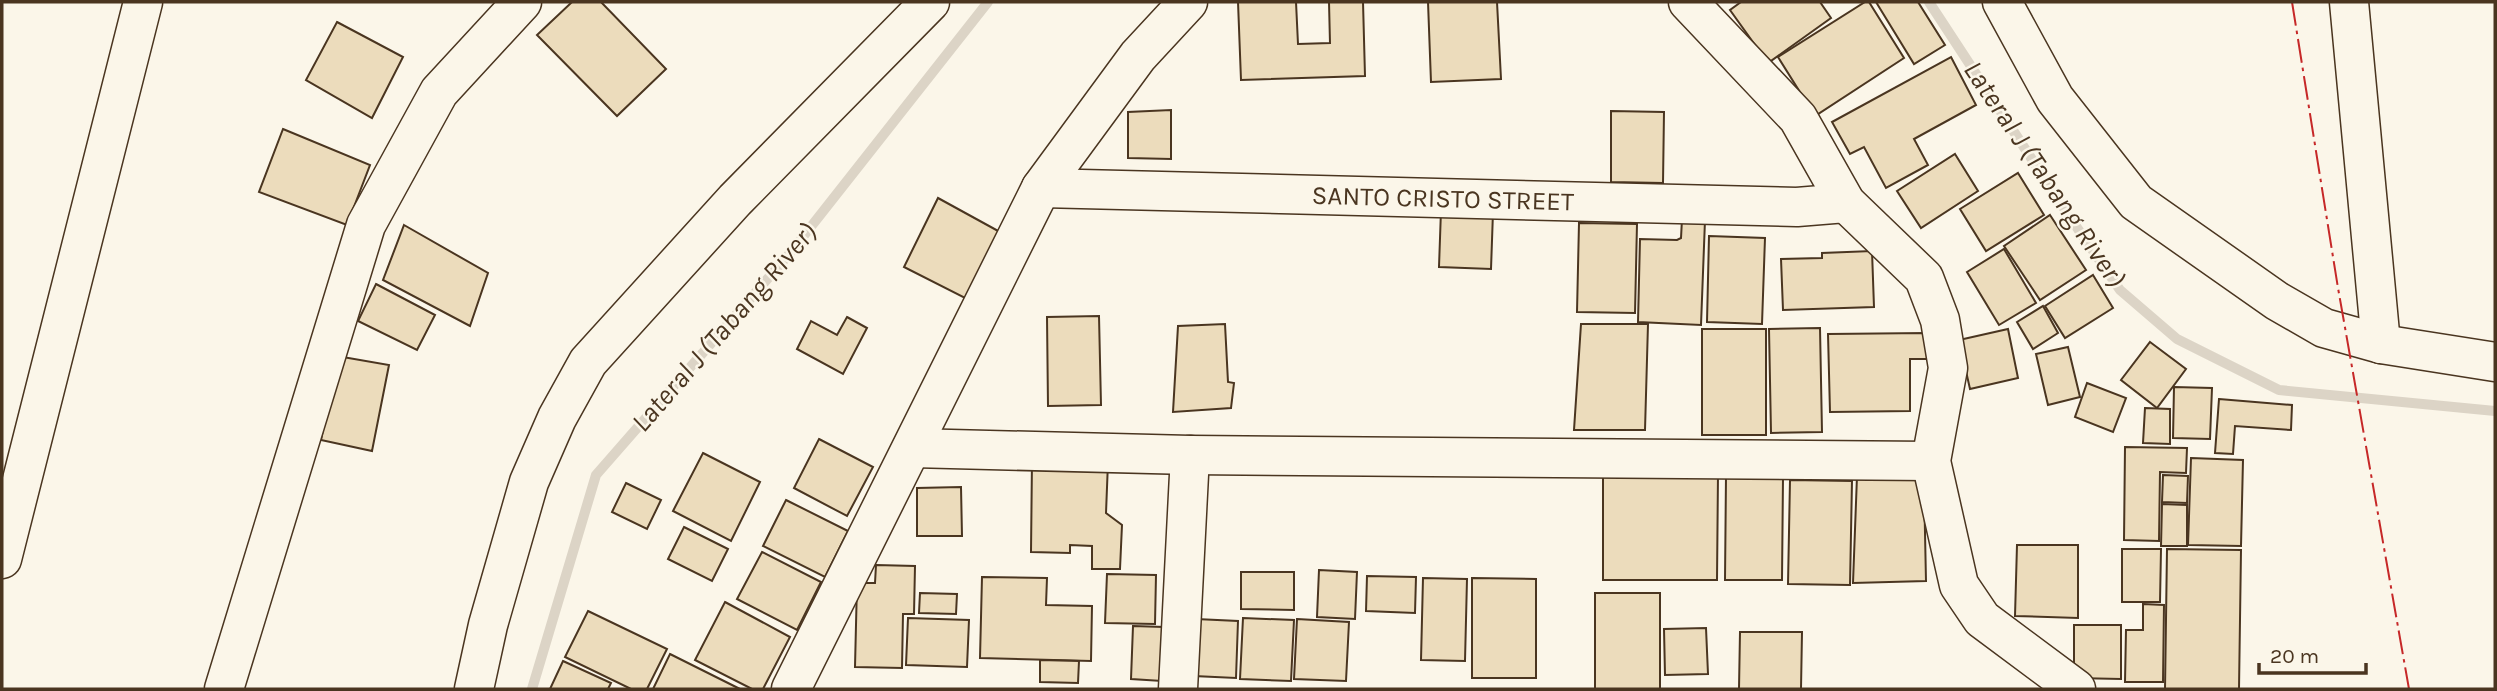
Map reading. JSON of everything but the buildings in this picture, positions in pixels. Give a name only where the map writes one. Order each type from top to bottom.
[{"type":"street","points":[[2,559],[143,2]]},
{"type":"street","points":[[224,689],[366,225],[439,92],[522,2]]},
{"type":"street","points":[[474,689],[488,625],[529,482],[557,418],[588,362],[735,200],[930,2]]},
{"type":"street","points":[[791,689],[1041,188],[1138,56],[1188,2]]},
{"type":"street","points":[[1688,2],[1798,118],[1846,203],[1924,278],[1940,320],[1948,368],[1931,461],[1959,585],[1982,619],[2077,689]]},
{"type":"street","points":[[2002,2],[2055,99],[2136,202],[2277,301],[2324,328],[2381,344],[2495,362]]},
{"type":"street","points":[[2349,2],[2381,344]]},
{"type":"street","name":"SANTO CRISTO STREET","points":[[1041,188],[1797,207],[1846,203]]},
{"type":"street","points":[[912,448],[1190,456],[1931,461]]},
{"type":"street","points":[[1178,689],[1190,456]]},
{"type":"waterway","name":"Lateral J (Tabang River)","points":[[532,689],[596,475],[791,252],[988,2]]},
{"type":"waterway","name":"Lateral J (Tabang River)","points":[[1929,2],[2120,290],[2177,339],[2279,390],[2495,411]]},
{"type":"power","points":[[2292,2],[2338,288],[2409,689]]}]
